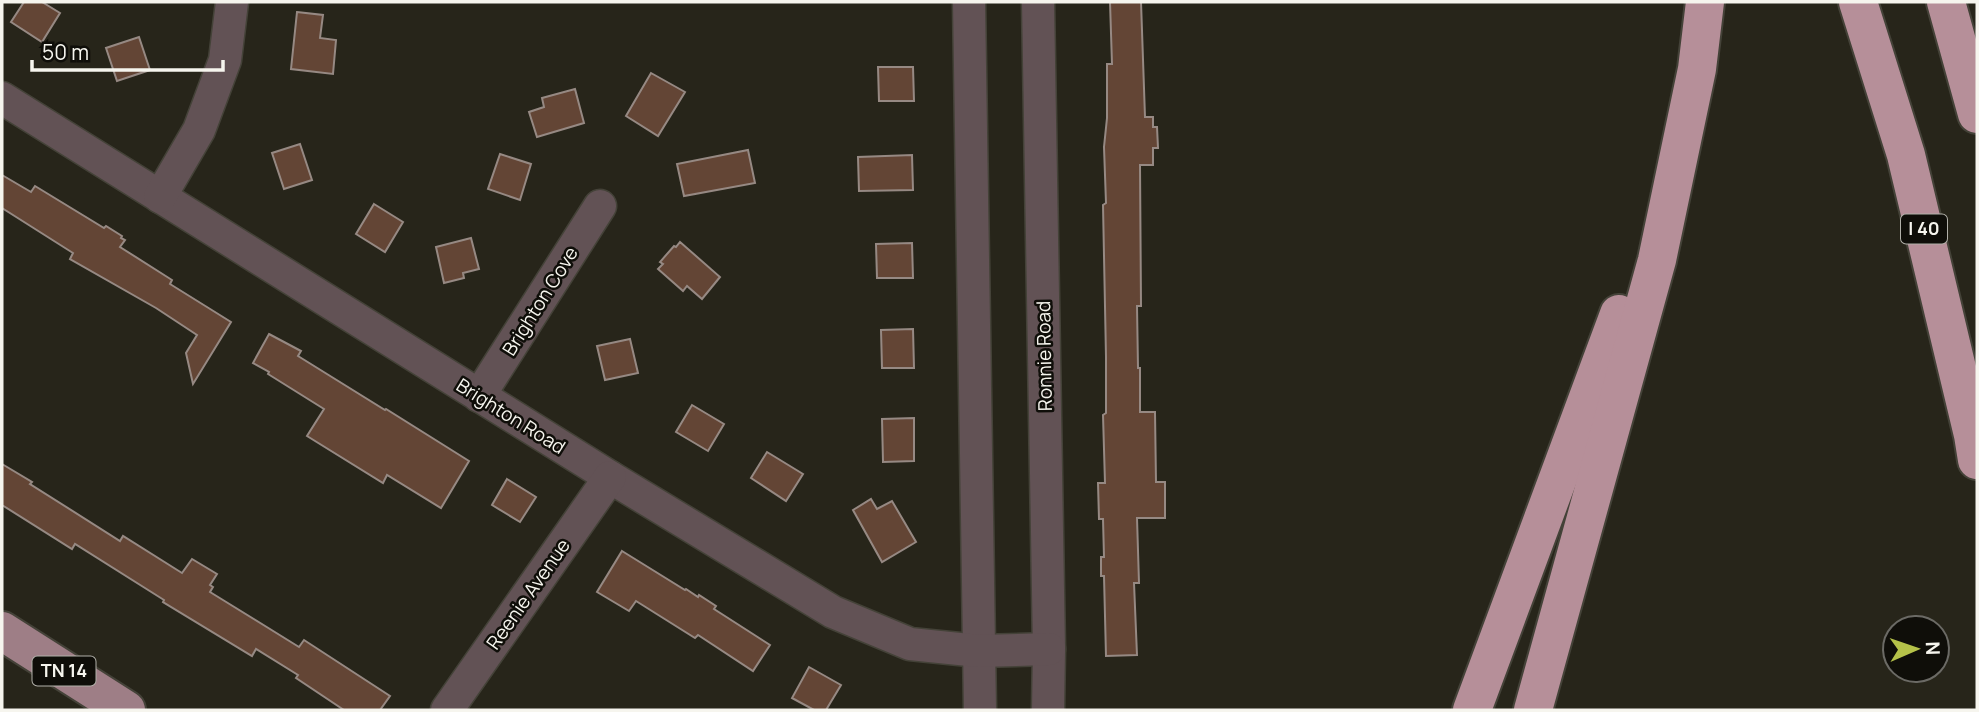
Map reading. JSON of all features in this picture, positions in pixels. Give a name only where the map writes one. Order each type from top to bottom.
[{"type":"highway","points":[[1534,710],[1657,260],[1697,69],[1705,2]]},
{"type":"highway","name":"I 40","points":[[1858,2],[1906,155],[1977,460]]},
{"type":"highway","points":[[1946,2],[1977,114]]},
{"type":"highway","points":[[1472,710],[1639,261],[1697,69]]},
{"type":"main road","name":"TN 14","points":[[2,631],[127,710]]},
{"type":"street","points":[[160,197],[199,130],[225,60],[232,2]]},
{"type":"street","points":[[969,2],[980,710]]},
{"type":"street","name":"Ronnie Road","points":[[1038,2],[1048,710]]},
{"type":"street","name":"Brighton Road","points":[[2,98],[479,396],[833,612],[910,644],[979,651],[1049,649]]},
{"type":"street","name":"Brighton Cove","points":[[479,396],[600,206]]},
{"type":"street","name":"Reenie Avenue","points":[[447,710],[610,477]]},
{"type":"building","points":[[24,2],[42,2],[60,13],[42,42],[11,22]]},
{"type":"building","points":[[1110,2],[1141,2],[1145,117],[1153,117],[1153,127],[1157,127],[1158,148],[1153,148],[1153,165],[1140,165],[1141,306],[1137,306],[1138,368],[1140,412],[1155,412],[1156,482],[1165,482],[1165,518],[1137,518],[1139,583],[1134,583],[1137,655],[1106,656],[1104,576],[1101,576],[1101,557],[1104,557],[1103,519],[1099,519],[1098,483],[1105,483],[1103,205],[1106,203],[1104,147],[1107,64],[1112,64]]},
{"type":"building","points":[[297,12],[323,15],[320,38],[336,40],[333,74],[291,69]]},
{"type":"building","points":[[139,37],[150,70],[117,81],[106,48]]},
{"type":"building","points":[[878,67],[913,67],[914,101],[879,101]]},
{"type":"building","points":[[651,73],[685,92],[658,136],[626,116]]},
{"type":"building","points":[[575,89],[584,123],[537,137],[529,112],[544,107],[542,98]]},
{"type":"building","points":[[300,144],[312,180],[284,189],[272,153]]},
{"type":"building","points":[[748,150],[755,183],[684,196],[677,164]]},
{"type":"building","points":[[500,154],[531,164],[520,200],[488,189]]},
{"type":"building","points":[[912,155],[913,190],[859,191],[858,157]]},
{"type":"building","points":[[2,175],[31,192],[35,186],[122,236],[125,240],[120,247],[172,280],[170,284],[231,322],[193,384],[186,353],[197,335],[156,308],[70,259],[73,253],[2,208]]},
{"type":"building","points":[[374,204],[403,222],[385,252],[356,234]]},
{"type":"building","points":[[471,238],[479,269],[463,273],[464,278],[444,283],[436,247]]},
{"type":"building","points":[[680,242],[720,277],[702,299],[687,286],[683,291],[658,269],[663,264],[660,262]]},
{"type":"building","points":[[912,243],[913,278],[877,278],[876,244]]},
{"type":"building","points":[[913,329],[914,368],[882,368],[881,330]]},
{"type":"building","points":[[269,334],[301,351],[298,356],[469,461],[441,508],[387,475],[383,483],[307,436],[324,409],[253,363]]},
{"type":"building","points":[[630,339],[638,373],[605,380],[597,346]]},
{"type":"building","points":[[692,405],[724,424],[708,451],[676,432]]},
{"type":"building","points":[[914,418],[914,461],[883,462],[882,419]]},
{"type":"building","points":[[767,452],[803,474],[786,501],[751,478]]},
{"type":"building","points":[[2,464],[120,541],[123,536],[182,573],[192,559],[217,574],[210,585],[213,587],[210,592],[299,647],[304,640],[390,696],[380,710],[344,710],[296,678],[298,675],[256,649],[252,656],[75,544],[72,549],[2,505]]},
{"type":"building","points":[[507,479],[536,497],[520,522],[492,505]]},
{"type":"building","points":[[871,499],[877,509],[892,501],[916,542],[882,562],[853,510]]},
{"type":"building","points":[[622,551],[685,590],[698,597],[699,595],[716,606],[714,609],[770,645],[753,671],[698,635],[695,638],[636,601],[629,611],[597,592]]},
{"type":"building","points":[[809,667],[841,685],[826,710],[814,710],[792,698]]}]
